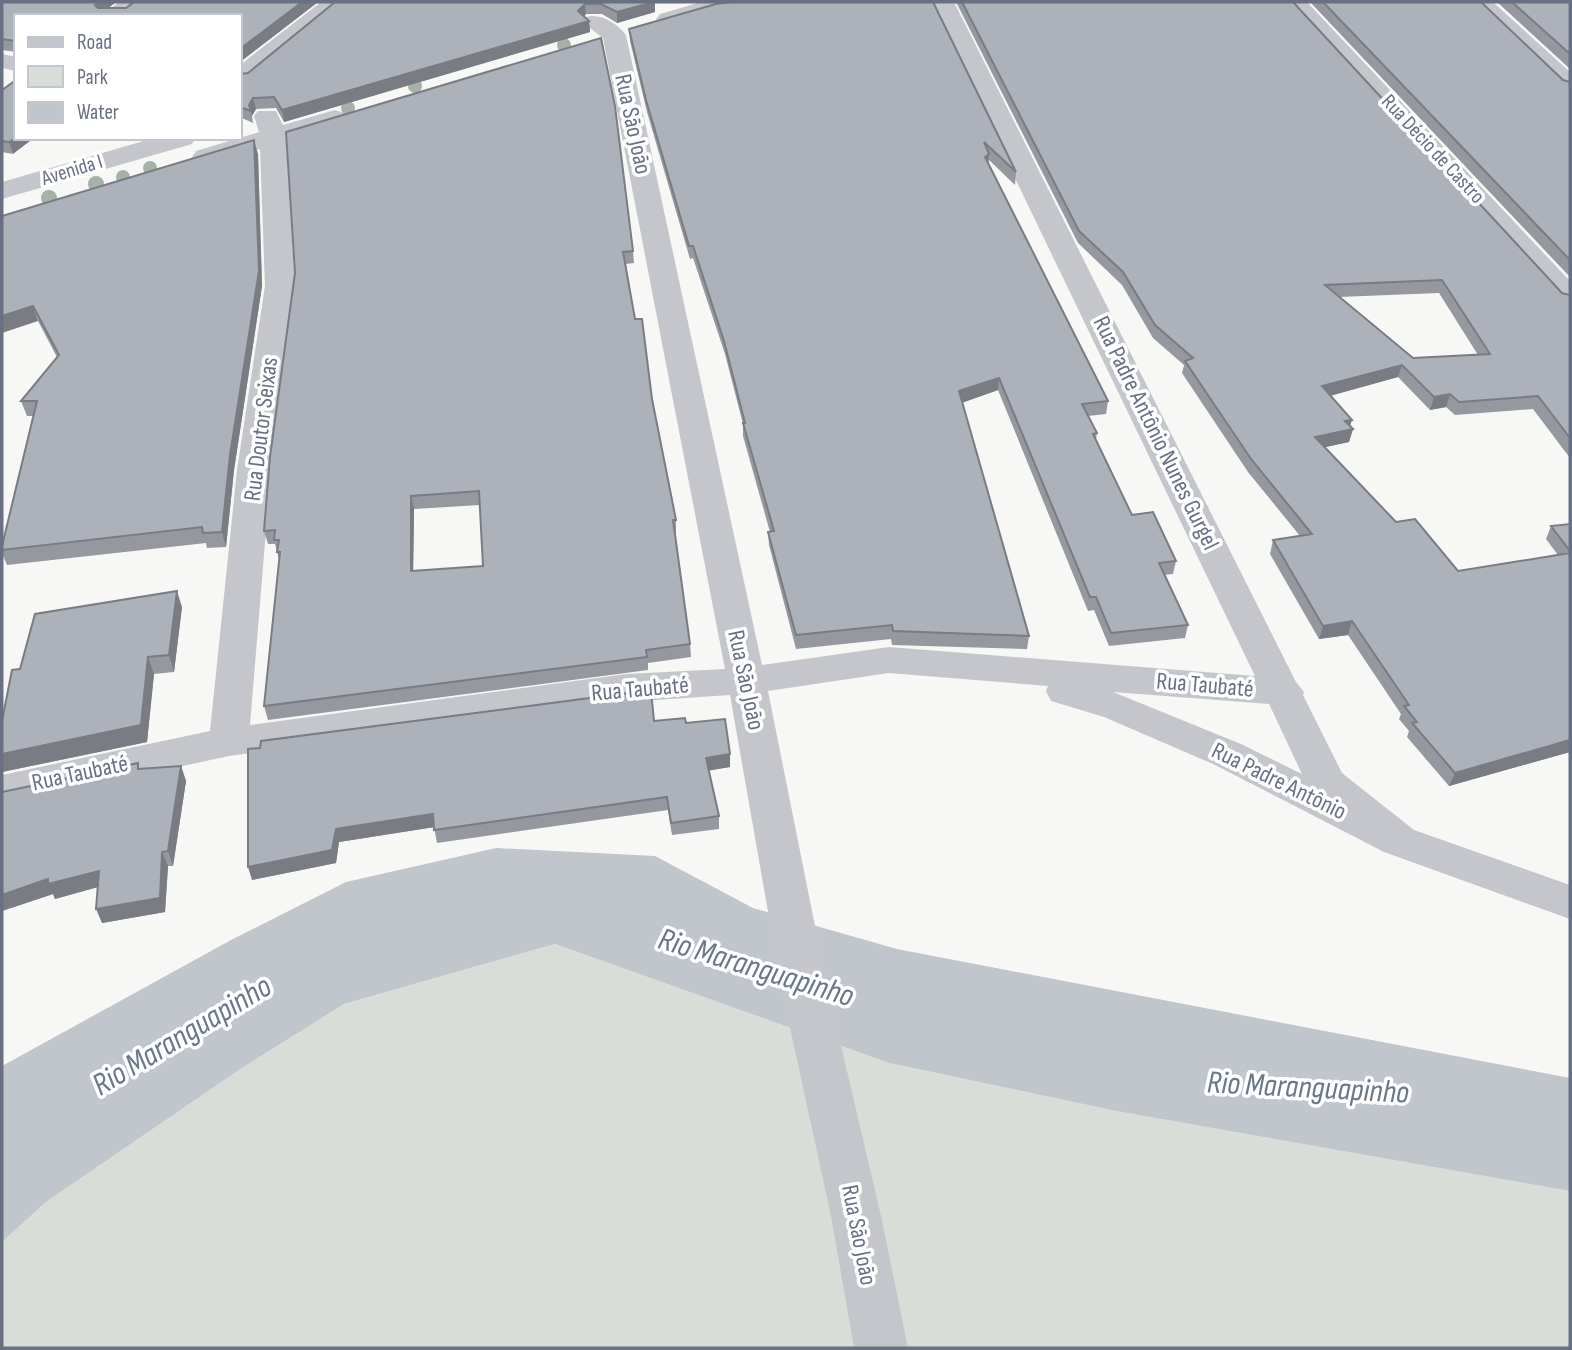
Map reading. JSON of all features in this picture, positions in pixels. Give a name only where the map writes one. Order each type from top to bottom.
[{"type":"street","points":[[116,14],[134,2]]},
{"type":"street","points":[[242,75],[335,2]]},
{"type":"street","points":[[657,3],[693,11],[725,2]]},
{"type":"street","name":"Rua Padre Antônio Nunes Gurgel","points":[[942,2],[1328,783],[1399,841]]},
{"type":"street","name":"Rua Décio de Castro","points":[[1294,2],[1570,298]]},
{"type":"street","points":[[1480,2],[1570,85]]},
{"type":"street","name":"Rua São João","points":[[693,11],[597,28],[746,681],[776,824],[804,986],[856,1216],[881,1348]]},
{"type":"street","points":[[2,61],[13,77]]},
{"type":"street","name":"Avenida I","points":[[242,131],[350,103]]},
{"type":"street","name":"Rua Doutor Seixas","points":[[229,742],[254,470],[280,286],[260,125]]},
{"type":"street","name":"Avenida I","points":[[2,217],[218,140]]},
{"type":"street","name":"Avenida I","points":[[2,191],[158,142]]},
{"type":"street","name":"Rua Taubaté","points":[[2,790],[229,742],[626,688],[746,681],[889,660],[1285,692]]},
{"type":"street","name":"Rua Padre Antônio","points":[[986,668],[1118,706],[1227,754],[1399,841],[1570,902]]},
{"type":"green space","points":[[555,944],[889,1063],[1116,1111],[1570,1191],[1570,1348],[2,1348],[2,1242],[46,1202],[239,1070],[344,1004]]},
{"type":"water","name":"Rio Maranguapinho","points":[[496,848],[655,856],[753,908],[897,949],[1570,1078],[1570,1191],[1116,1111],[889,1063],[555,944],[344,1004],[239,1070],[46,1202],[2,1242],[2,1066],[231,940],[346,882]]},
{"type":"building","points":[[2,2],[99,2],[95,5],[98,8],[126,8],[134,2],[302,2],[242,47],[242,14],[14,14],[14,41],[2,39]]},
{"type":"building","points":[[335,2],[654,2],[617,12],[601,4],[585,4],[578,11],[589,21],[282,110],[274,97],[253,98],[249,105],[251,111],[242,108],[242,74],[248,73]]},
{"type":"building","points":[[933,2],[1016,172],[984,142],[989,154],[985,157],[1108,401],[1082,404],[1097,433],[1093,434],[1132,515],[1153,512],[1176,561],[1159,563],[1188,625],[1111,633],[1096,597],[1090,597],[999,378],[959,391],[1029,636],[893,631],[892,625],[796,635],[768,532],[774,531],[743,423],[724,341],[693,246],[689,246],[646,100],[629,29],[716,4]]},
{"type":"building","points":[[962,2],[1293,2],[1562,293],[1570,295],[1570,438],[1538,396],[1459,402],[1450,394],[1434,397],[1402,365],[1322,386],[1352,420],[1345,421],[1353,429],[1315,437],[1396,522],[1415,519],[1458,571],[1570,553],[1570,740],[1455,773],[1412,723],[1417,722],[1404,706],[1409,705],[1352,621],[1323,626],[1273,540],[1312,534],[1251,459],[1185,361],[1193,358],[1155,325],[1123,272],[1079,231]],"holes":[[[1442,280],[1490,354],[1413,358],[1325,285]]]},
{"type":"building","points":[[1323,2],[1481,2],[1563,80],[1570,82],[1570,260]]},
{"type":"building","points":[[1512,2],[1570,2],[1570,54]]},
{"type":"building","points":[[601,38],[615,106],[633,251],[623,252],[635,319],[642,319],[652,399],[676,520],[673,520],[690,644],[646,650],[647,657],[264,706],[280,552],[277,552],[279,540],[274,540],[275,530],[264,531],[270,457],[295,273],[286,132]],"holes":[[[479,491],[483,566],[411,571],[411,496]]]},
{"type":"building","points":[[14,81],[14,139],[9,142],[2,141],[2,90]]},
{"type":"building","points":[[254,140],[259,271],[230,455],[222,532],[203,533],[202,527],[2,550],[37,401],[21,401],[59,355],[33,306],[2,316],[2,216]]},
{"type":"building","points":[[1570,524],[1570,551],[1551,526]]},
{"type":"building","points":[[177,591],[169,655],[148,657],[141,725],[2,754],[2,721],[12,670],[20,669],[35,614]]},
{"type":"building","points":[[651,690],[654,721],[685,718],[686,723],[725,719],[730,754],[706,758],[719,816],[671,823],[667,797],[434,830],[433,814],[336,829],[332,850],[248,867],[248,749],[260,748],[261,741]]},
{"type":"building","points":[[138,763],[138,769],[181,766],[168,851],[162,852],[160,898],[96,909],[99,871],[48,884],[48,879],[2,895],[2,792]]}]
